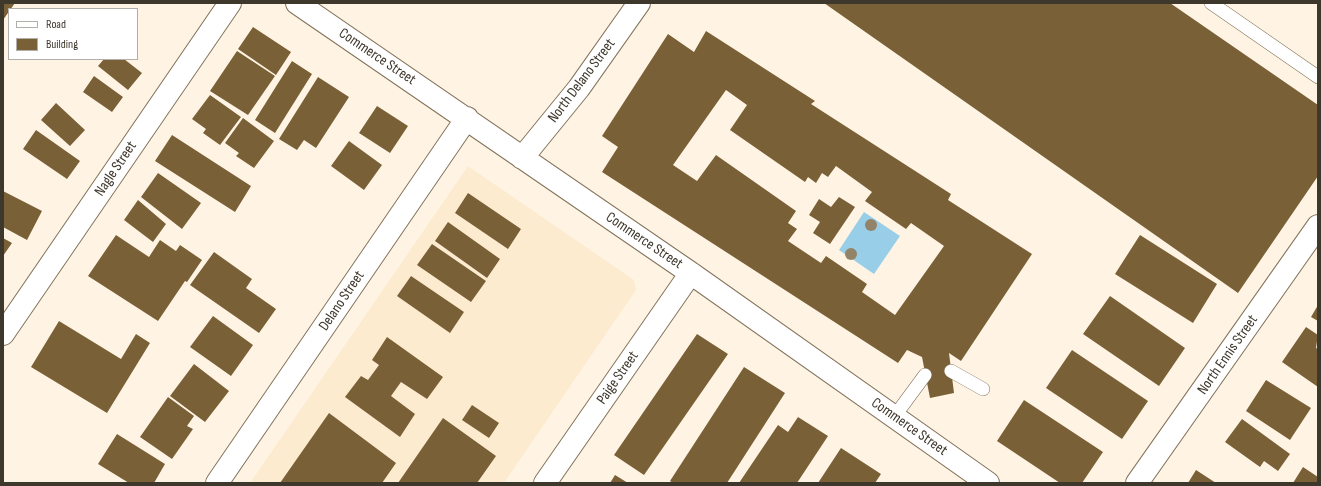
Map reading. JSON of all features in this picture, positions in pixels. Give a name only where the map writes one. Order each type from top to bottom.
[{"type":"street","name":"Nagle Street","points":[[3,334],[230,3]]},
{"type":"street","name":"Commerce Street","points":[[297,3],[467,118],[522,158],[692,274],[988,483]]},
{"type":"street","name":"North Delano Street","points":[[522,158],[579,88],[639,3]]},
{"type":"street","name":"Delano Street","points":[[217,483],[467,118]]},
{"type":"street","name":"North Ennis Street","points":[[1137,483],[1318,226]]},
{"type":"street","name":"Paige Street","points":[[545,483],[692,274]]},
{"type":"lane","points":[[1211,3],[1318,77]]},
{"type":"lane","points":[[951,371],[983,389]]},
{"type":"lane","points":[[894,417],[925,375]]},
{"type":"shaded area","points":[[468,166],[634,280],[636,290],[504,483],[250,483]]},
{"type":"water","points":[[864,212],[900,236],[874,274],[839,250]]},
{"type":"building","points":[[3,3],[15,3],[11,8],[8,8],[8,13],[3,20]]},
{"type":"building","points":[[824,3],[1170,3],[1318,105],[1318,176],[1238,293]]},
{"type":"building","points":[[253,27],[291,52],[276,75],[238,49]]},
{"type":"building","points":[[706,31],[815,101],[811,104],[951,194],[948,200],[1032,254],[961,361],[949,353],[954,393],[930,398],[922,357],[907,350],[898,363],[602,172],[618,147],[602,136],[668,34],[694,52]],"holes":[[[726,90],[747,105],[730,130],[805,182],[808,177],[816,183],[822,173],[828,177],[836,166],[872,192],[865,201],[906,229],[911,223],[944,246],[895,315],[862,292],[867,284],[826,256],[821,263],[788,241],[797,229],[788,223],[796,211],[716,155],[697,181],[673,165]]]},
{"type":"building","points":[[237,51],[275,76],[248,115],[210,91]]},
{"type":"building","points":[[103,60],[125,60],[142,73],[128,90],[98,66]]},
{"type":"building","points":[[292,61],[312,74],[275,133],[255,120]]},
{"type":"building","points":[[94,76],[123,97],[112,112],[83,92]]},
{"type":"building","points":[[318,77],[349,97],[316,148],[304,140],[297,150],[279,139]]},
{"type":"building","points":[[210,95],[241,117],[220,145],[203,133],[206,129],[192,119]]},
{"type":"building","points":[[56,103],[85,130],[70,146],[41,120]]},
{"type":"building","points":[[377,106],[408,126],[390,153],[359,133]]},
{"type":"building","points":[[243,118],[274,141],[254,168],[236,156],[239,153],[225,143]]},
{"type":"building","points":[[36,130],[80,161],[67,179],[23,149]]},
{"type":"building","points":[[172,135],[251,186],[235,212],[155,161]]},
{"type":"building","points":[[349,141],[382,165],[364,190],[331,166]]},
{"type":"building","points":[[158,173],[201,203],[182,229],[141,197]]},
{"type":"building","points":[[3,191],[42,211],[27,240],[3,227]]},
{"type":"building","points":[[468,193],[521,229],[508,249],[455,213]]},
{"type":"building","points":[[839,197],[855,207],[830,244],[813,233],[820,222],[809,215],[819,199],[831,207]]},
{"type":"building","points":[[138,200],[166,224],[153,242],[124,220]]},
{"type":"building","points":[[448,222],[500,259],[487,278],[435,241]]},
{"type":"building","points":[[116,235],[149,257],[160,240],[176,251],[180,245],[202,260],[187,282],[185,281],[158,321],[88,276]]},
{"type":"building","points":[[1140,235],[1217,284],[1193,323],[1115,274]]},
{"type":"building","points":[[3,238],[12,243],[3,256]]},
{"type":"building","points":[[432,244],[486,281],[471,302],[417,265]]},
{"type":"building","points":[[214,252],[252,279],[246,288],[276,309],[259,333],[190,285]]},
{"type":"building","points":[[411,276],[464,312],[450,333],[397,296]]},
{"type":"building","points":[[1110,296],[1185,348],[1159,386],[1083,334]]},
{"type":"building","points":[[1318,305],[1318,321],[1311,317]]},
{"type":"building","points":[[213,316],[253,345],[231,376],[190,347]]},
{"type":"building","points":[[59,321],[121,359],[136,334],[150,343],[107,413],[31,367]]},
{"type":"building","points":[[1306,327],[1318,335],[1316,348],[1318,349],[1318,387],[1282,362]]},
{"type":"building","points":[[697,334],[728,354],[644,475],[614,455]]},
{"type":"building","points":[[387,337],[443,377],[427,399],[401,382],[391,396],[415,414],[400,437],[345,397],[361,376],[368,380],[379,365],[372,360]]},
{"type":"building","points":[[1072,350],[1148,401],[1122,439],[1046,388]]},
{"type":"building","points":[[194,364],[229,391],[205,422],[170,396]]},
{"type":"building","points":[[744,367],[785,393],[727,483],[673,483],[670,481]]},
{"type":"building","points":[[1266,380],[1311,408],[1290,440],[1246,411]]},
{"type":"building","points":[[168,397],[194,416],[187,426],[193,429],[172,459],[140,437]]},
{"type":"building","points":[[1024,400],[1103,452],[1082,483],[1060,483],[997,441]]},
{"type":"building","points":[[472,405],[499,423],[489,438],[462,420]]},
{"type":"building","points":[[329,413],[396,463],[382,483],[280,483]]},
{"type":"building","points":[[798,417],[828,436],[797,483],[739,483],[778,425],[788,432]]},
{"type":"building","points":[[443,418],[496,456],[477,483],[398,483]]},
{"type":"building","points":[[1242,419],[1290,454],[1278,471],[1264,461],[1260,467],[1225,442]]},
{"type":"building","points":[[117,434],[165,464],[154,483],[129,483],[98,464]]},
{"type":"building","points":[[841,448],[881,474],[875,483],[818,483]]},
{"type":"building","points":[[1303,467],[1318,477],[1318,483],[1293,483]]},
{"type":"building","points":[[1196,470],[1216,483],[1188,483]]},
{"type":"building","points":[[615,475],[628,483],[610,483]]}]
